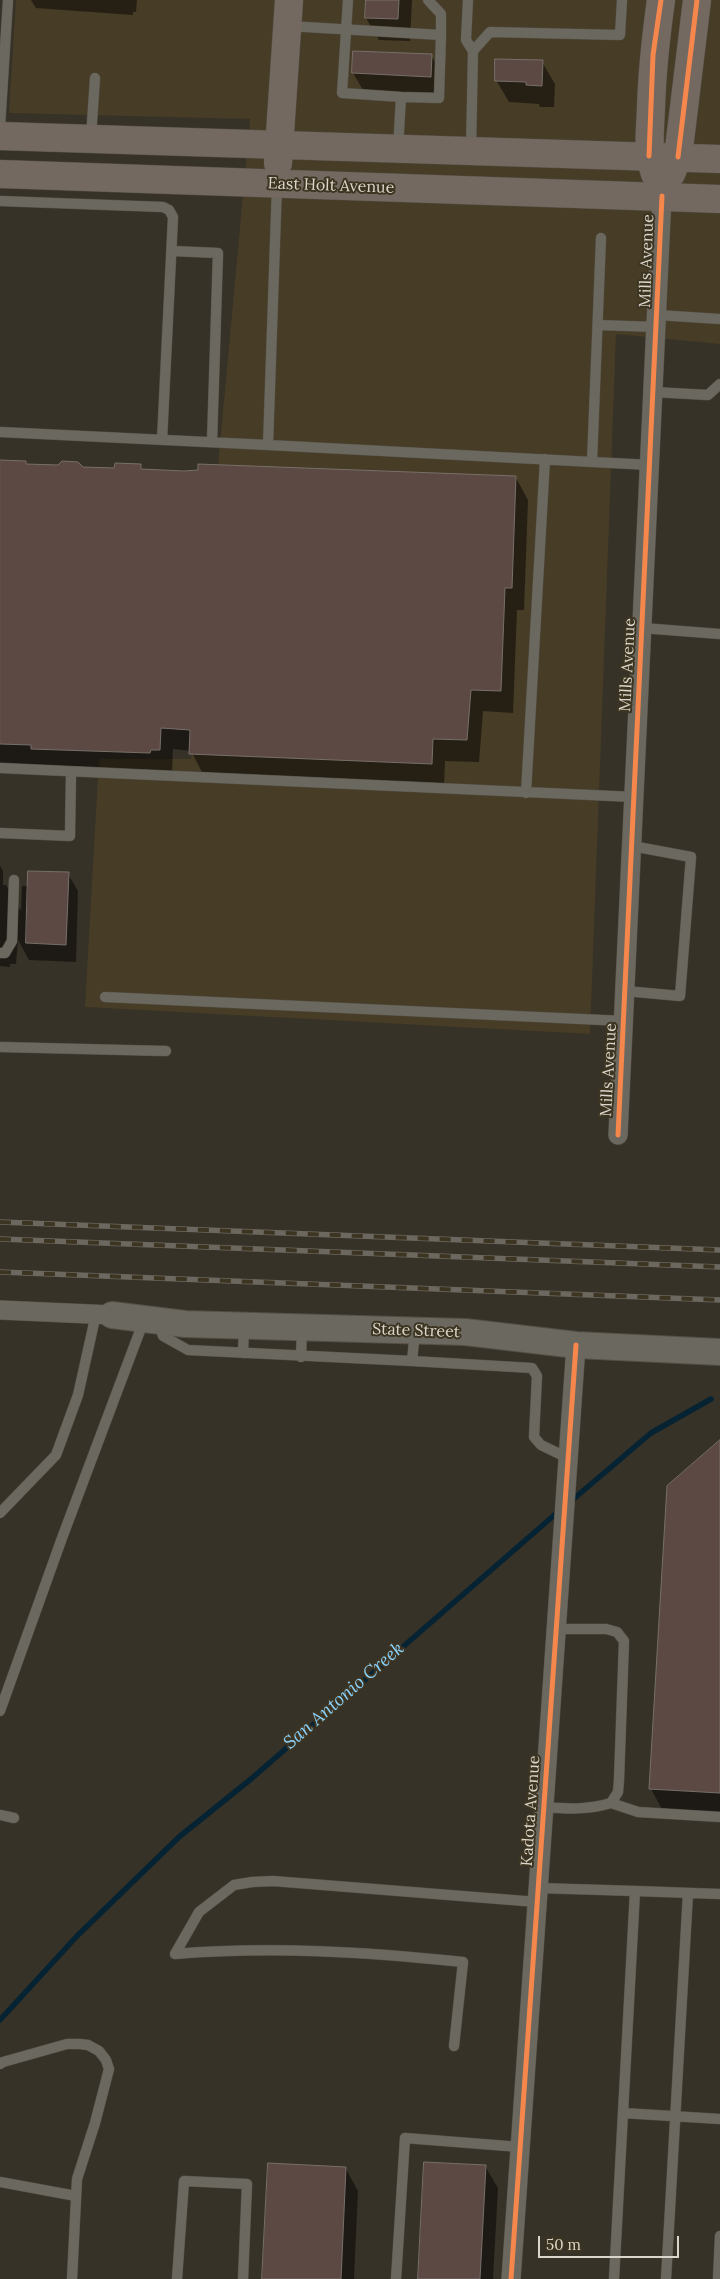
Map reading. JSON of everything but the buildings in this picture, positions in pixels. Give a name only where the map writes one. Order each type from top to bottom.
[{"type":"main road","name":"Mills Avenue","points":[[661,0],[653,55],[649,156],[662,196]]},
{"type":"main road","name":"Mills Avenue","points":[[662,196],[678,157],[697,0]]},
{"type":"main road","points":[[277,185],[288,13]]},
{"type":"main road","points":[[0,136],[720,159]]},
{"type":"main road","name":"East Holt Avenue","points":[[0,174],[720,199]]},
{"type":"street","name":"Mills Avenue","points":[[618,1135],[662,196]]},
{"type":"street","points":[[0,1310],[104,1314]]},
{"type":"street","name":"State Street","points":[[104,1314],[185,1324],[465,1332],[576,1346],[720,1352]]},
{"type":"street","name":"Kadota Avenue","points":[[511,2279],[576,1346]]},
{"type":"lane","points":[[0,127],[3,43],[8,0]]},
{"type":"lane","points":[[348,0],[342,93],[439,98],[441,14],[428,0]]},
{"type":"lane","points":[[468,0],[466,40],[473,51],[471,152]]},
{"type":"lane","points":[[473,51],[490,32],[620,35],[622,0]]},
{"type":"lane","points":[[288,13],[346,30],[441,35]]},
{"type":"lane","points":[[91,139],[95,78]]},
{"type":"lane","points":[[398,150],[401,97]]},
{"type":"lane","points":[[268,445],[276,262],[277,185]]},
{"type":"lane","points":[[0,201],[163,207],[169,210],[174,217],[162,440]]},
{"type":"lane","points":[[592,462],[602,238]]},
{"type":"lane","points":[[172,251],[218,253],[212,442]]},
{"type":"lane","points":[[598,325],[720,319]]},
{"type":"lane","points":[[653,392],[708,395],[720,384]]},
{"type":"lane","points":[[0,432],[650,465]]},
{"type":"lane","points":[[526,793],[545,459]]},
{"type":"lane","points":[[642,628],[720,634]]},
{"type":"lane","points":[[0,768],[634,797]]},
{"type":"lane","points":[[0,833],[70,836],[72,772]]},
{"type":"lane","points":[[625,991],[680,996],[691,856],[632,846]]},
{"type":"lane","points":[[0,953],[5,953],[12,941],[14,880]]},
{"type":"lane","points":[[105,997],[624,1020]]},
{"type":"lane","points":[[0,1047],[166,1051]]},
{"type":"lane","points":[[0,1513],[56,1456],[78,1396],[104,1314]]},
{"type":"lane","points":[[151,1320],[163,1336],[188,1350],[532,1368],[537,1376],[534,1437],[541,1445],[568,1458]]},
{"type":"lane","points":[[0,1711],[62,1538],[151,1320]]},
{"type":"lane","points":[[243,1353],[244,1326]]},
{"type":"lane","points":[[301,1357],[302,1327]]},
{"type":"lane","points":[[412,1361],[415,1331]]},
{"type":"lane","points":[[556,1629],[606,1629],[617,1632],[624,1640],[619,1780],[618,1792],[611,1803]]},
{"type":"lane","points":[[544,1806],[577,1809],[594,1808],[611,1803],[638,1812],[720,1817]]},
{"type":"lane","points":[[0,1815],[14,1818]]},
{"type":"lane","points":[[454,2046],[463,1962],[371,1953],[261,1949],[175,1954],[199,1912],[234,1885],[252,1882],[273,1881],[538,1895],[635,1891],[720,1894]]},
{"type":"lane","points":[[614,2279],[635,1891]]},
{"type":"lane","points":[[666,2279],[688,1893]]},
{"type":"lane","points":[[0,2064],[67,2044],[88,2045],[98,2051],[106,2060],[109,2069],[95,2123],[77,2179],[72,2279]]},
{"type":"lane","points":[[623,2114],[720,2118]]},
{"type":"lane","points":[[396,2279],[405,2138],[520,2147]]},
{"type":"lane","points":[[177,2279],[184,2181],[247,2184],[243,2279]]},
{"type":"lane","points":[[0,2182],[76,2196]]},
{"type":"lane","points":[[718,2279],[720,2236]]},
{"type":"shaded area","points":[[16,0],[720,0],[720,344],[616,334],[590,1034],[85,1007],[99,759],[191,759],[250,119],[9,113]]},
{"type":"waterway","name":"San Antonio Creek","points":[[570,1502],[651,1433],[711,1399]]},
{"type":"waterway","name":"San Antonio Creek","points":[[0,2020],[77,1936],[179,1837],[251,1779],[559,1511]]},
{"type":"railway","points":[[0,1222],[720,1250]]},
{"type":"railway","points":[[0,1239],[720,1267]]},
{"type":"railway","points":[[0,1272],[720,1300]]},
{"type":"cycle path","points":[[649,156],[653,55],[661,0]]},
{"type":"cycle path","points":[[678,157],[697,0]]},
{"type":"cycle path","points":[[618,1135],[662,196]]},
{"type":"cycle path","points":[[511,2279],[576,1345]]}]
